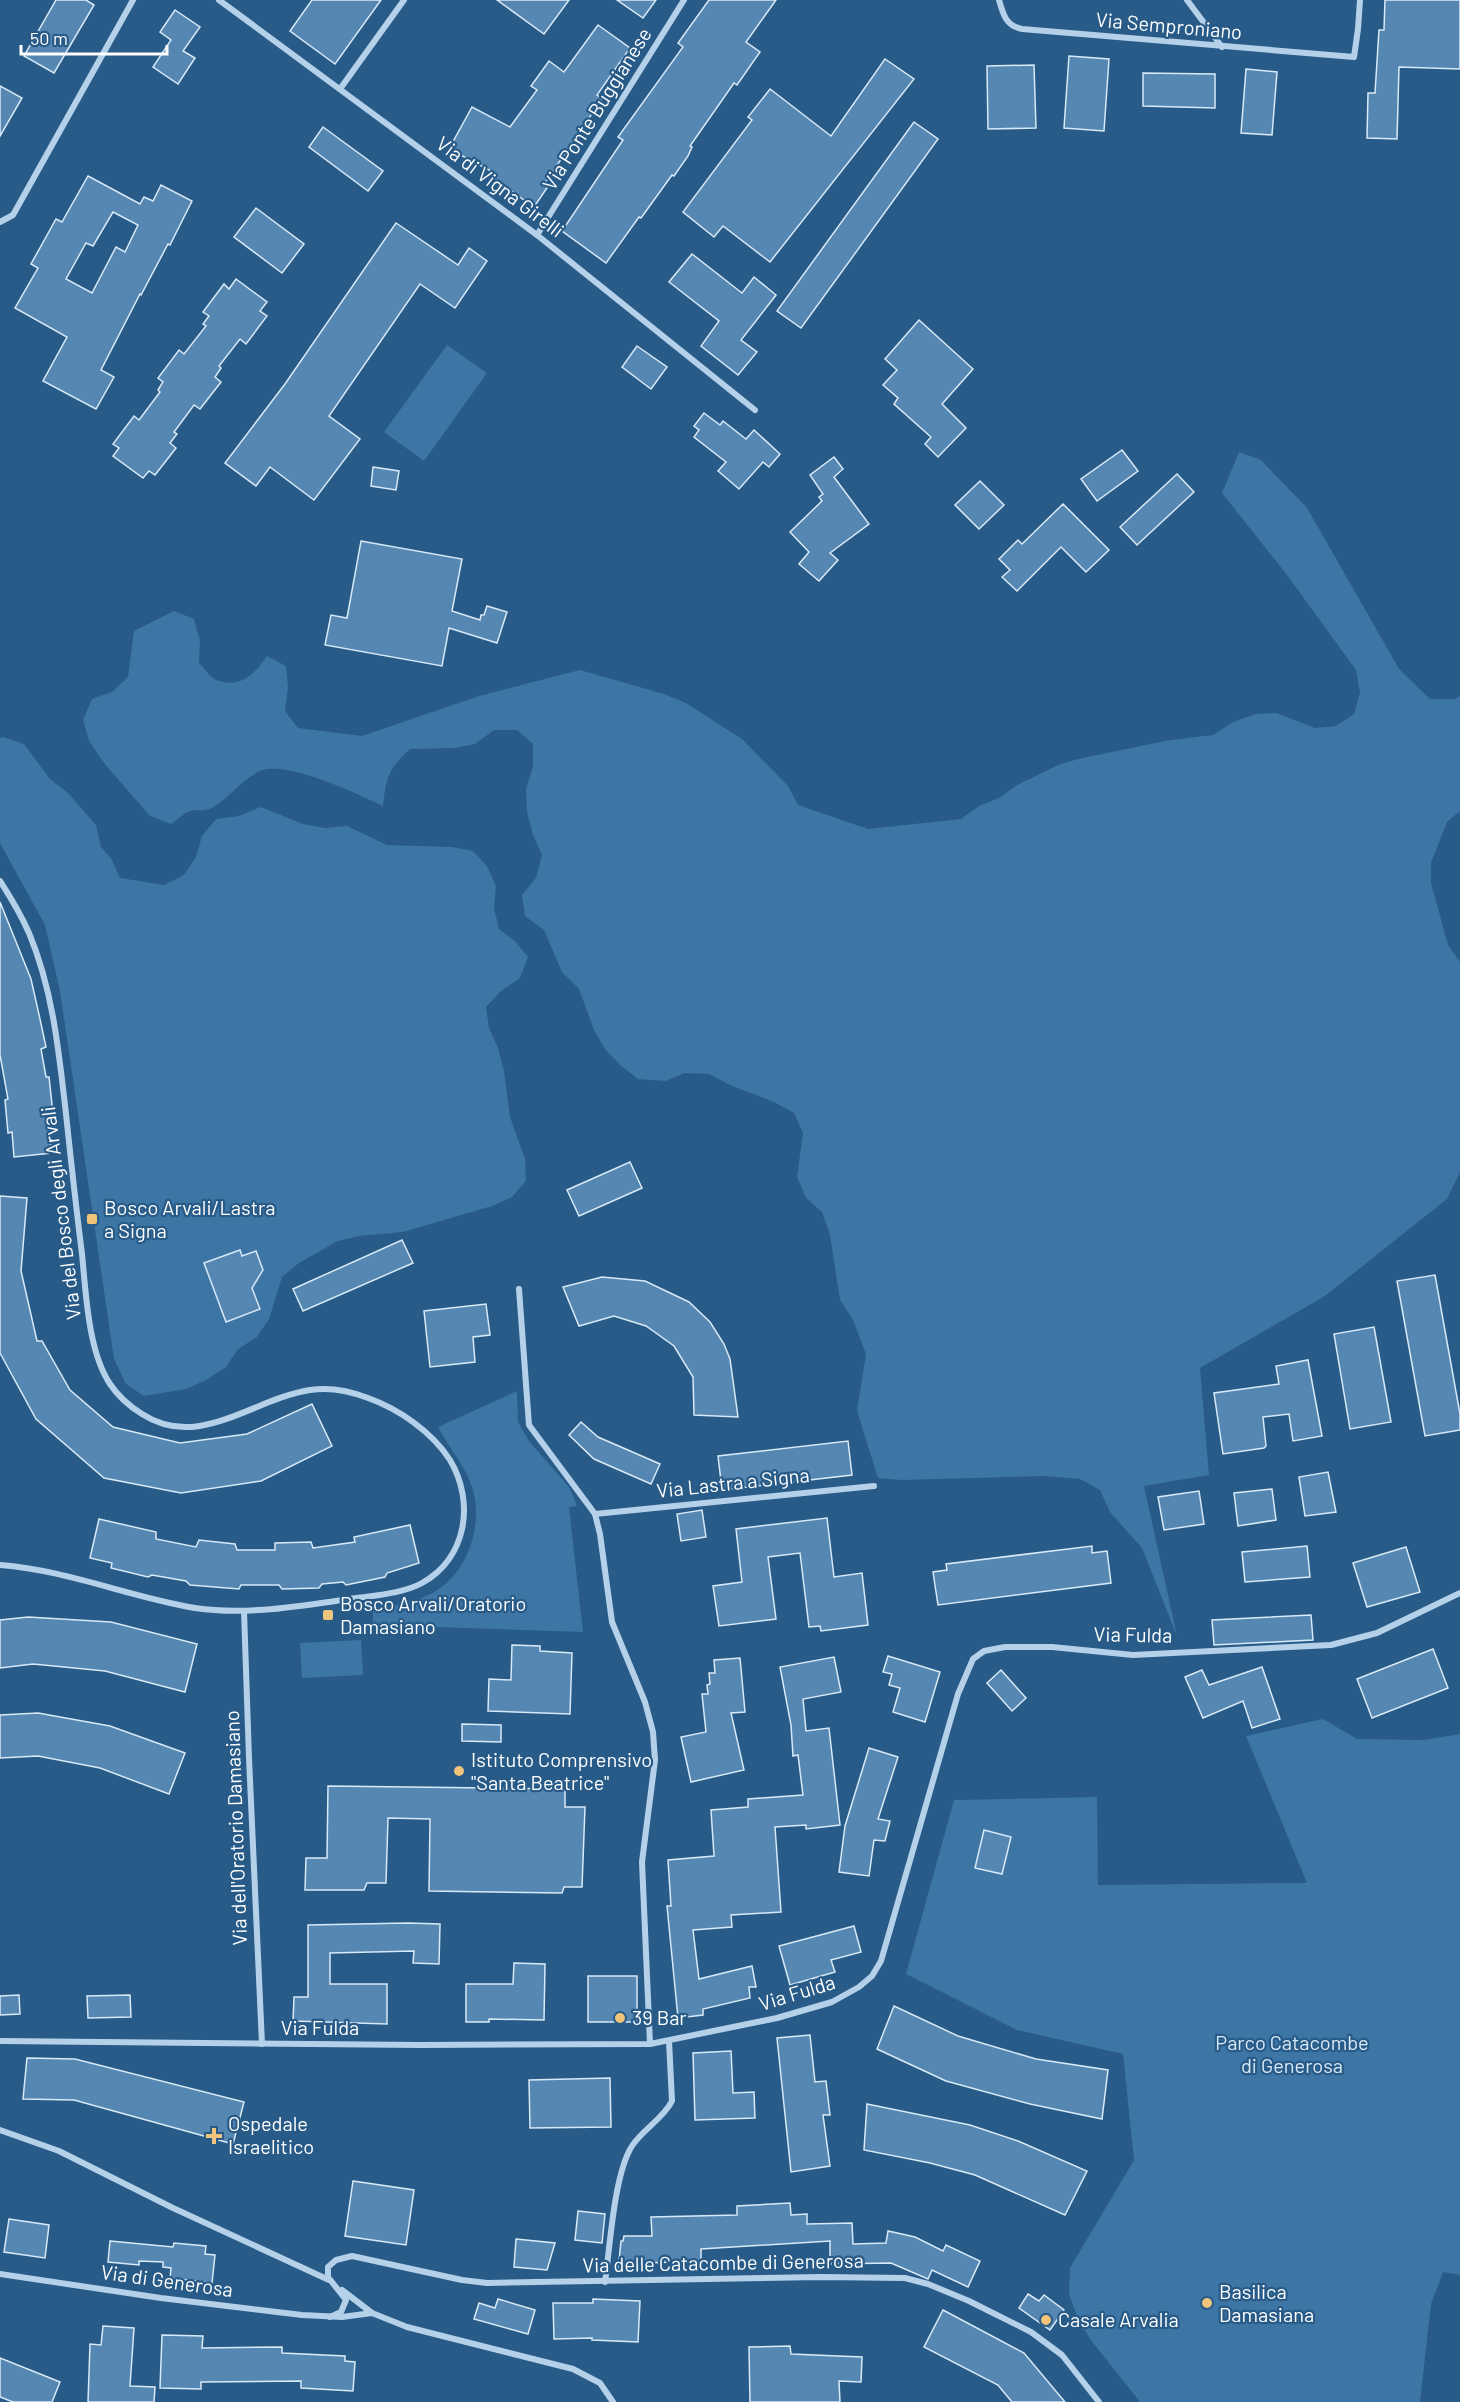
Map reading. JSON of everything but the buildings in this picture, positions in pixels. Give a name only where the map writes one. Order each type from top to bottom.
[{"type":"street","points":[[0,222],[12,215],[133,0]]},
{"type":"street","name":"Via di Vigna Girelli","points":[[219,0],[537,235],[755,410]]},
{"type":"street","points":[[340,89],[404,0]]},
{"type":"street","name":"Via Ponte Buggianese","points":[[537,235],[684,0]]},
{"type":"street","name":"Via Semproniano","points":[[999,0],[1005,17],[1015,28],[1354,57],[1360,0]]},
{"type":"street","points":[[1187,0],[1222,47]]},
{"type":"street","name":"Via del Bosco degli Arvali","points":[[0,881],[29,932],[51,1007],[60,1064],[89,1313],[101,1367],[115,1391],[147,1418],[167,1427],[189,1429],[209,1425],[303,1392],[324,1389],[356,1394],[399,1413],[428,1435],[450,1461],[459,1483],[465,1511],[461,1536],[448,1560],[422,1583],[405,1589],[363,1597],[244,1611],[211,1610],[176,1604],[35,1568],[0,1565]]},
{"type":"street","points":[[519,1289],[529,1425],[595,1514],[600,1534],[612,1622],[645,1702],[655,1746],[656,1760],[642,1862],[650,2044]]},
{"type":"street","name":"Via Lastra a Signa","points":[[595,1514],[874,1486]]},
{"type":"street","name":"Via Fulda","points":[[0,2041],[650,2044],[777,2018],[832,2002],[859,1988],[872,1976],[881,1961],[958,1694],[973,1659],[984,1651],[1005,1647],[1052,1647],[1133,1655],[1331,1645],[1377,1634],[1460,1593]]},
{"type":"street","name":"Via dell'Oratorio Damasiano","points":[[244,1611],[262,2044]]},
{"type":"street","points":[[605,2282],[621,2173],[632,2146],[668,2110],[672,2101],[669,2041]]},
{"type":"street","points":[[0,2130],[59,2151],[173,2208],[331,2281],[372,2313]]},
{"type":"street","name":"Via delle Catacombe di Generosa","points":[[331,2281],[327,2273],[331,2262],[352,2256],[462,2280],[487,2283],[862,2276],[916,2281],[989,2309],[1030,2332],[1062,2355],[1099,2402]]},
{"type":"street","name":"Via di Generosa","points":[[0,2274],[161,2298],[330,2317],[372,2313],[407,2327],[573,2369],[600,2383],[613,2402]]},
{"type":"street","points":[[330,2317],[341,2312],[346,2304],[344,2295],[331,2281]]},
{"type":"green space","points":[[447,345],[487,373],[424,461],[384,432]]},
{"type":"green space","points":[[1239,452],[1261,460],[1307,508],[1399,669],[1430,699],[1454,699],[1460,696],[1460,811],[1447,822],[1431,863],[1431,883],[1448,945],[1460,962],[1460,1172],[1447,1199],[1325,1296],[1200,1368],[1209,1475],[1144,1486],[1177,1636],[1142,1548],[1110,1512],[1100,1490],[1080,1479],[1045,1476],[902,1480],[878,1478],[857,1411],[866,1354],[853,1320],[840,1300],[830,1235],[822,1212],[806,1198],[797,1177],[803,1133],[794,1113],[709,1074],[685,1073],[665,1081],[638,1079],[605,1049],[594,1030],[579,989],[562,972],[544,930],[525,916],[522,895],[536,878],[542,855],[533,835],[527,812],[526,789],[533,767],[533,744],[517,730],[494,730],[475,744],[454,748],[410,749],[397,762],[390,774],[383,806],[304,774],[272,769],[253,775],[210,809],[190,811],[171,824],[150,816],[104,763],[89,741],[83,720],[92,699],[112,692],[128,677],[134,631],[174,611],[194,619],[200,641],[199,663],[216,680],[232,683],[240,681],[252,674],[267,656],[286,666],[288,688],[285,711],[298,728],[362,736],[479,696],[580,670],[664,694],[686,703],[742,739],[788,786],[798,805],[868,829],[961,819],[1017,785],[1058,765],[1078,759],[1170,740],[1213,735],[1233,722],[1256,714],[1276,713],[1315,728],[1336,726],[1354,714],[1360,693],[1356,670],[1287,575],[1222,493]]},
{"type":"green space","points":[[0,738],[24,744],[50,779],[68,793],[96,825],[101,847],[111,858],[120,878],[164,885],[184,875],[196,857],[202,836],[216,819],[239,816],[261,807],[303,824],[325,828],[347,826],[387,845],[452,847],[473,851],[487,866],[496,886],[494,908],[499,929],[515,941],[528,957],[520,978],[501,991],[486,1007],[489,1028],[498,1048],[504,1071],[510,1117],[525,1159],[526,1181],[512,1197],[492,1206],[403,1232],[358,1236],[338,1241],[299,1263],[282,1277],[269,1319],[257,1337],[238,1349],[226,1367],[186,1389],[144,1396],[126,1384],[114,1359],[60,991],[45,925],[0,843]]},
{"type":"green space","points":[[517,1391],[518,1422],[529,1441],[569,1487],[577,1506],[569,1507],[583,1632],[373,1625],[373,1610],[413,1601],[440,1588],[462,1565],[469,1550],[476,1518],[472,1487],[438,1427]]},
{"type":"green space","points":[[361,1640],[363,1675],[302,1678],[300,1643]]},
{"type":"green space","name":"Parco Catacombe di Generosa","points":[[1323,1719],[1357,1739],[1424,1740],[1460,1734],[1460,2275],[1443,2272],[1431,2304],[1420,2402],[1140,2402],[1090,2339],[1077,2316],[1069,2294],[1070,2268],[1134,2160],[1123,2054],[1017,2030],[906,1974],[954,1800],[1097,1797],[1098,1885],[1307,1883],[1246,1736]]},
{"type":"place","name":"Bosco Arvali/Lastra a Signa","points":[[92,1219]]},
{"type":"place","name":"Bosco Arvali/Oratorio Damasiano","points":[[328,1615]]},
{"type":"place","name":"Istituto Comprensivo \"Santa Beatrice\"","points":[[459,1771]]},
{"type":"place","name":"39 Bar","points":[[620,2018]]},
{"type":"place","name":"Ospedale Israelitico","points":[[214,2136]]},
{"type":"place","name":"Basilica Damasiana","points":[[1207,2303]]},
{"type":"place","name":"Casale Arvalia","points":[[1046,2320]]}]
